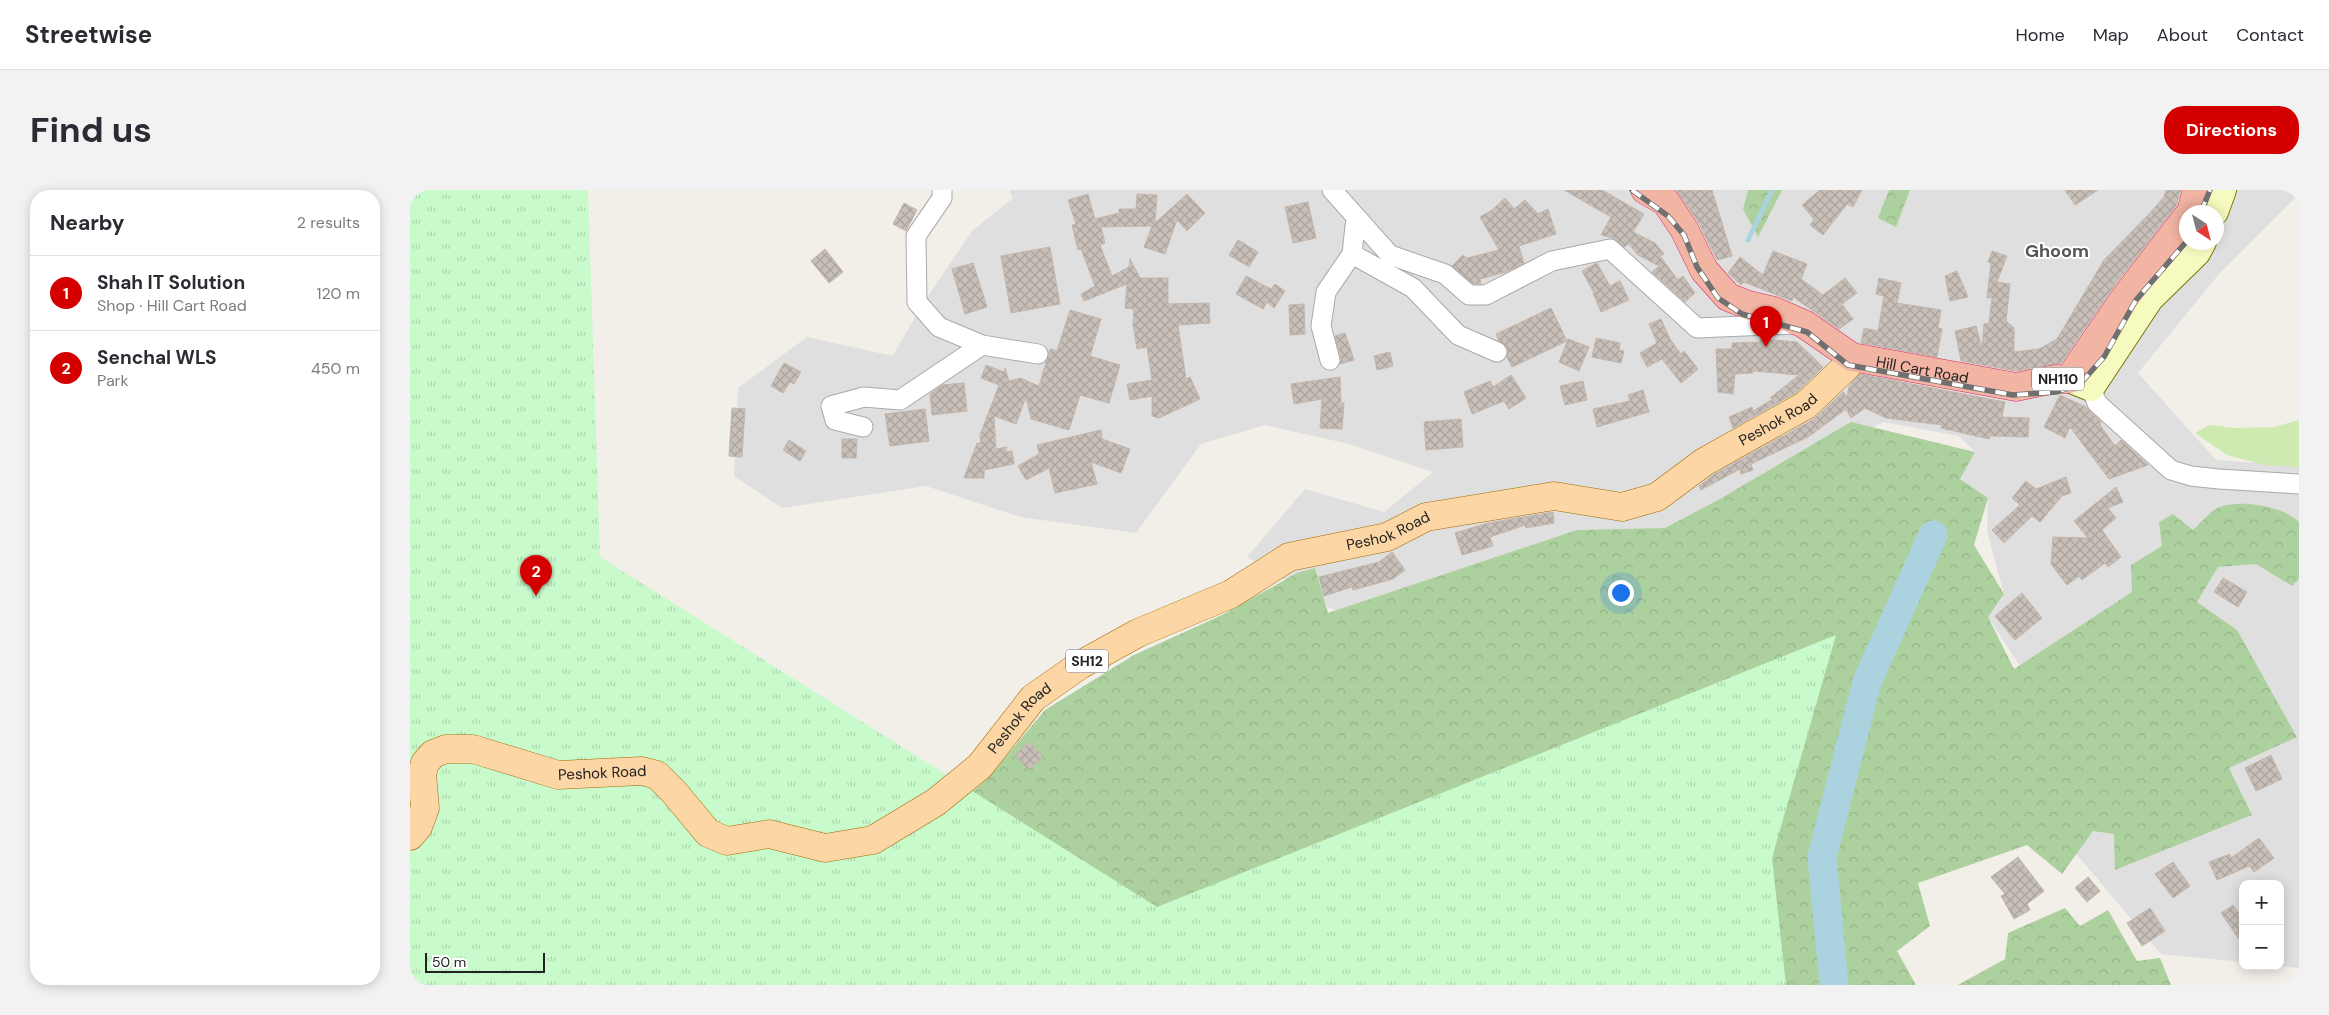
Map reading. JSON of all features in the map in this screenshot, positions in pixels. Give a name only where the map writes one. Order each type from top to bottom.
[{"type":"highway","name":"Hill Cart Road","points":[[1645,190],[1666,202],[1684,229],[1704,270],[1728,298],[1774,311],[1804,324],[1852,357],[2016,387],[2055,379],[2080,383]]},
{"type":"highway","points":[[2193,205],[2197,190]]},
{"type":"highway","name":"NH110","points":[[2080,383],[2126,296],[2179,227]]},
{"type":"main road","points":[[2218,205],[2223,190]]},
{"type":"main road","points":[[2080,383],[2150,299],[2199,250]]},
{"type":"main road","name":"Peshok Road","points":[[410,836],[418,827],[425,808],[422,774],[425,763],[433,754],[446,749],[473,749],[558,775],[642,771],[657,775],[674,792],[708,833],[727,841],[769,834],[825,848],[873,840],[936,802],[980,766],[1033,698],[1080,665],[1138,633],[1231,594],[1289,557],[1387,537],[1426,517],[1554,496],[1622,507],[1657,497],[1704,462],[1806,405],[1848,365],[1852,357]]},
{"type":"street","points":[[942,190],[942,198],[916,236],[917,302],[939,327],[982,345],[1038,354]]},
{"type":"street","points":[[1332,190],[1390,256],[1445,274],[1470,295],[1486,295],[1552,261],[1610,249],[1697,328],[1804,324]]},
{"type":"street","points":[[1330,360],[1321,326],[1326,292],[1352,254],[1356,217]]},
{"type":"street","points":[[1352,254],[1413,288],[1458,335],[1497,352]]},
{"type":"street","points":[[863,426],[835,420],[831,406],[864,398],[900,400],[982,345]]},
{"type":"street","points":[[2080,383],[2098,403],[2171,470],[2191,476],[2219,480],[2299,484]]},
{"type":"shaded area","points":[[1009,190],[2299,190],[2299,194],[2219,274],[2138,373],[2216,460],[2299,466],[2299,968],[2284,967],[2284,880],[2239,880],[2239,962],[2161,954],[2072,849],[2163,583],[2020,666],[1988,617],[2004,594],[1987,531],[1988,498],[1960,479],[1975,452],[1959,436],[1883,422],[1817,457],[1709,544],[1335,611],[1247,557],[1305,489],[1384,512],[1433,472],[1349,444],[1265,425],[1201,444],[1136,533],[1020,517],[926,486],[782,508],[734,476],[738,388],[807,337],[893,356],[920,308],[972,231],[1013,198]]},
{"type":"green space","points":[[410,190],[588,190],[600,557],[1157,907],[1836,635],[1772,858],[1786,985],[410,985]]},
{"type":"green space","points":[[1748,190],[1782,190],[1758,237],[1743,209]]},
{"type":"green space","points":[[1889,190],[1910,190],[1896,227],[1878,218]]},
{"type":"green space","points":[[2299,420],[2299,467],[2264,465],[2227,455],[2195,433],[2209,425],[2236,428],[2274,427]]},
{"type":"green space","points":[[1851,422],[1975,452],[1960,479],[1988,498],[1974,545],[2004,594],[1988,617],[2014,669],[2132,592],[2131,565],[2162,546],[2159,522],[2173,514],[2193,530],[2209,514],[2220,507],[2250,504],[2283,512],[2299,522],[2299,579],[2292,586],[2256,564],[2218,567],[2197,602],[2237,630],[2297,737],[2229,768],[2252,815],[2115,870],[2114,834],[2093,831],[2062,874],[2027,845],[1918,883],[1930,926],[1897,951],[1916,985],[1842,985],[1832,858],[1878,683],[1937,538],[1936,524],[1926,531],[1862,681],[1817,858],[1828,985],[410,985],[956,806],[986,780],[1045,710],[1134,655],[1224,614],[1297,573],[1315,568],[1328,613],[1577,530],[1665,528],[1718,500]]},
{"type":"green space","points":[[2065,908],[2080,926],[2108,910],[2137,961],[2160,958],[2171,985],[1958,985],[2005,959],[2008,933]]},
{"type":"building","points":[[1564,190],[1602,190],[1644,214],[1633,232],[1655,243],[1664,254],[1660,256],[1678,280],[1683,276],[1695,293],[1685,302],[1652,272],[1659,266],[1638,255],[1629,244],[1624,247],[1613,238],[1601,235],[1611,217]]},
{"type":"building","points":[[1676,190],[1712,190],[1732,256],[1717,260],[1697,220]]},
{"type":"building","points":[[1820,190],[1862,190],[1853,207],[1847,204],[1823,235],[1810,225],[1814,219],[1802,205]]},
{"type":"building","points":[[2065,190],[2098,190],[2075,205]]},
{"type":"building","points":[[2166,190],[2181,190],[2176,206],[2114,286],[2061,363],[2016,371],[1961,361],[1955,331],[1976,326],[1982,348],[1984,324],[1989,323],[1992,297],[1987,298],[1991,263],[1988,262],[1992,251],[2007,256],[1997,282],[2010,284],[2006,321],[2014,328],[2014,352],[2039,349],[2057,339],[2104,260],[2149,214],[2164,197]]},
{"type":"building","points":[[1088,194],[1095,219],[1119,213],[1119,209],[1136,209],[1137,194],[1157,195],[1155,223],[1187,194],[1205,213],[1187,231],[1177,220],[1165,254],[1144,247],[1152,226],[1101,227],[1105,243],[1100,245],[1112,276],[1129,267],[1130,259],[1140,278],[1168,278],[1168,304],[1209,303],[1210,323],[1178,325],[1186,379],[1190,377],[1200,399],[1159,418],[1152,416],[1152,396],[1130,400],[1127,384],[1152,380],[1147,347],[1137,349],[1133,325],[1134,309],[1125,308],[1127,284],[1084,301],[1081,294],[1095,286],[1081,249],[1078,250],[1072,225],[1076,224],[1068,200]]},
{"type":"building","points":[[1505,198],[1514,209],[1525,200],[1538,214],[1548,209],[1556,234],[1519,246],[1524,263],[1506,272],[1480,279],[1481,284],[1473,284],[1452,266],[1463,255],[1467,258],[1499,250],[1480,217],[1492,210]]},
{"type":"building","points":[[1308,202],[1316,238],[1293,243],[1285,207]]},
{"type":"building","points":[[904,203],[917,210],[906,231],[893,224]]},
{"type":"building","points":[[1238,240],[1258,252],[1249,267],[1229,255]]},
{"type":"building","points":[[1050,247],[1060,304],[1011,313],[1001,256]]},
{"type":"building","points":[[825,249],[843,272],[829,283],[811,261]]},
{"type":"building","points":[[1773,251],[1807,264],[1801,279],[1823,295],[1845,278],[1857,293],[1842,304],[1853,319],[1839,329],[1793,297],[1792,301],[1744,282],[1741,285],[1728,273],[1740,257],[1763,275]]},
{"type":"building","points":[[973,263],[987,307],[965,314],[952,269]]},
{"type":"building","points":[[1597,263],[1610,286],[1620,281],[1629,300],[1601,312],[1594,293],[1582,271]]},
{"type":"building","points":[[1957,271],[1968,297],[1950,301],[1945,276]]},
{"type":"building","points":[[1246,276],[1271,289],[1275,284],[1285,291],[1274,308],[1267,302],[1263,309],[1236,294]]},
{"type":"building","points":[[1879,278],[1901,283],[1897,303],[1941,310],[1938,328],[1942,329],[1937,357],[1861,343],[1864,328],[1878,331],[1884,296],[1876,294]]},
{"type":"building","points":[[1304,304],[1305,334],[1290,335],[1289,305]]},
{"type":"building","points":[[1551,308],[1567,341],[1512,367],[1507,357],[1506,346],[1499,341],[1496,334]]},
{"type":"building","points":[[1070,310],[1101,319],[1090,356],[1120,365],[1109,403],[1080,395],[1069,430],[1031,419],[1026,397],[1016,424],[994,416],[996,449],[1007,447],[1005,452],[1012,451],[1014,464],[984,470],[984,478],[964,478],[977,443],[981,443],[980,435],[999,385],[981,378],[986,365],[1004,372],[1005,368],[1009,381],[1020,378],[1039,386],[1050,349],[1057,351]]},
{"type":"building","points":[[1661,319],[1670,339],[1681,354],[1684,351],[1698,369],[1681,383],[1662,359],[1647,367],[1640,353],[1657,343],[1649,324]]},
{"type":"building","points":[[1345,333],[1354,360],[1340,364],[1341,357],[1335,336]]},
{"type":"building","points":[[1596,338],[1620,343],[1619,350],[1624,351],[1621,363],[1592,357]]},
{"type":"building","points":[[1568,339],[1589,347],[1579,371],[1559,362]]},
{"type":"building","points":[[1760,339],[1797,342],[1823,367],[1797,392],[1733,428],[1729,417],[1752,407],[1753,411],[1773,399],[1770,398],[1799,375],[1753,371],[1753,373],[1735,374],[1733,394],[1718,392],[1716,349],[1732,349],[1732,343],[1760,342]]},
{"type":"building","points":[[1390,352],[1393,366],[1377,370],[1374,356]]},
{"type":"building","points":[[784,363],[801,372],[794,384],[790,382],[783,393],[771,386]]},
{"type":"building","points":[[1860,374],[2005,402],[2002,417],[2029,418],[2028,437],[1990,436],[1989,439],[1941,428],[1942,425],[1886,418],[1865,408],[1851,418],[1846,409],[1808,437],[1751,464],[1753,470],[1741,474],[1740,469],[1701,490],[1699,486],[1713,475],[1814,419],[1843,392],[1847,397],[1849,386]]},
{"type":"building","points":[[1511,375],[1526,398],[1509,409],[1504,401],[1472,414],[1464,392],[1490,381],[1493,387]]},
{"type":"building","points":[[1340,377],[1341,403],[1344,403],[1342,429],[1320,428],[1322,399],[1294,404],[1291,384]]},
{"type":"building","points":[[1583,381],[1587,400],[1565,405],[1560,386]]},
{"type":"building","points":[[964,383],[967,411],[932,415],[930,394],[942,385]]},
{"type":"building","points":[[1643,390],[1649,412],[1597,427],[1593,409],[1630,401],[1628,395]]},
{"type":"building","points":[[2060,395],[2086,407],[2101,422],[2100,425],[2115,446],[2121,440],[2148,465],[2109,479],[2070,427],[2065,438],[2044,427]]},
{"type":"building","points":[[732,408],[745,409],[742,457],[729,456]]},
{"type":"building","points":[[925,409],[929,441],[890,446],[885,414]]},
{"type":"building","points":[[1461,419],[1463,447],[1426,450],[1424,422]]},
{"type":"building","points":[[1101,430],[1102,439],[1130,449],[1121,473],[1091,462],[1097,484],[1055,493],[1049,468],[1026,480],[1018,466],[1039,454],[1037,445]]},
{"type":"building","points":[[842,439],[857,439],[856,458],[842,458]]},
{"type":"building","points":[[789,440],[806,451],[800,461],[783,450]]},
{"type":"building","points":[[2066,477],[2071,493],[2062,496],[2040,522],[2032,516],[2004,543],[1992,530],[2020,505],[2012,498],[2026,481],[2036,489]]},
{"type":"building","points":[[2116,487],[2123,502],[2108,508],[2116,518],[2102,530],[2121,557],[2108,567],[2105,563],[2082,580],[2079,576],[2067,585],[2051,564],[2053,537],[2088,538],[2074,521]]},
{"type":"building","points":[[1553,512],[1554,523],[1526,528],[1525,525],[1490,537],[1493,546],[1462,555],[1455,533],[1488,523]]},
{"type":"building","points":[[1392,552],[1405,570],[1393,579],[1353,590],[1352,587],[1324,596],[1319,577],[1379,562]]},
{"type":"building","points":[[2223,578],[2247,592],[2238,607],[2214,592]]},
{"type":"building","points":[[2022,593],[2042,618],[2015,640],[1995,616]]},
{"type":"building","points":[[1029,742],[1043,757],[1029,770],[1015,755]]},
{"type":"building","points":[[2271,755],[2282,779],[2256,791],[2245,768]]},
{"type":"building","points":[[2259,838],[2274,858],[2254,872],[2249,866],[2217,880],[2209,862],[2230,854],[2231,858]]},
{"type":"building","points":[[2018,857],[2044,891],[2027,904],[2030,910],[2014,919],[2001,896],[2005,894],[1991,877]]},
{"type":"building","points":[[2173,862],[2190,886],[2173,898],[2155,874]]},
{"type":"building","points":[[2088,877],[2100,891],[2087,902],[2075,888]]},
{"type":"building","points":[[2233,905],[2239,913],[2239,939],[2221,913]]},
{"type":"building","points":[[2150,908],[2165,931],[2142,946],[2127,923]]},
{"type":"waterway","points":[[1748,240],[1772,190]]},
{"type":"waterway","points":[[1834,985],[1822,857],[1867,682],[1933,535]]},
{"type":"railway","points":[[1632,190],[1668,216],[1684,235],[1697,267],[1718,298],[1742,314],[1807,332],[1848,365],[2013,395],[2057,392],[2080,384],[2104,357],[2136,300],[2179,250]]},
{"type":"railway","points":[[2204,205],[2210,190]]},
{"type":"place","name":"Shah IT Solution","points":[[1766,347]]},
{"type":"place","name":"Senchal WLS","points":[[536,596]]},
{"type":"district","name":"Ghoom","points":[[2057,251]]}]
